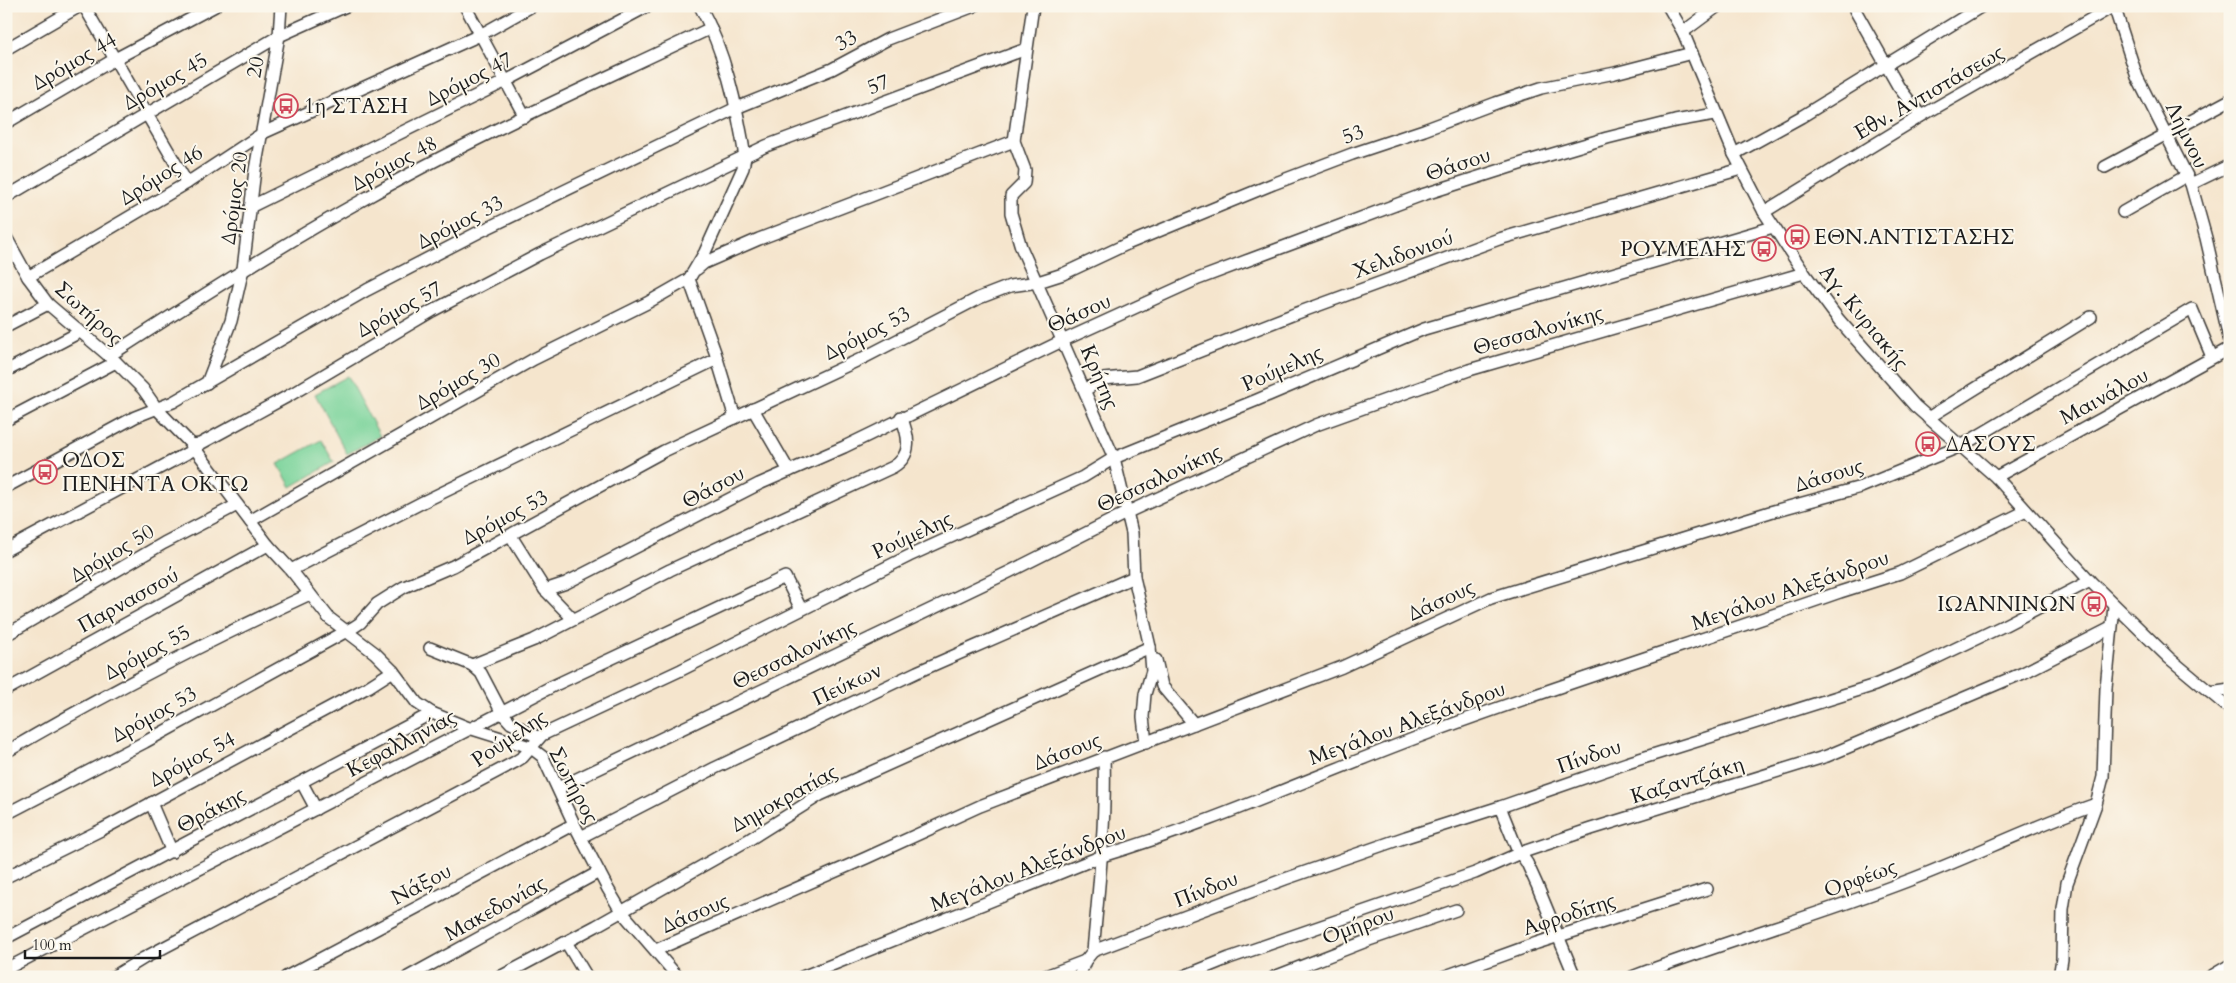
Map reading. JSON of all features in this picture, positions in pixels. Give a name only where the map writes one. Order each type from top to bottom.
[{"type":"street","points":[[6,49],[82,6],[187,183]]},
{"type":"street","name":"Δρόμος 44","points":[[6,123],[115,59],[215,6]]},
{"type":"street","name":"20","points":[[263,133],[282,6]]},
{"type":"street","name":"Δρόμος 45","points":[[6,197],[279,36],[346,6]]},
{"type":"street","points":[[465,6],[525,117]]},
{"type":"street","name":"Δρόμος 46","points":[[28,278],[187,183],[263,133],[480,35],[532,6]]},
{"type":"street","name":"Δρόμος 47","points":[[250,207],[506,81],[648,6]]},
{"type":"street","points":[[700,6],[711,28],[728,78],[736,108],[745,157],[743,168],[711,240],[691,276],[735,418]]},
{"type":"street","name":"33","points":[[736,108],[832,69],[888,39],[974,6]]},
{"type":"street","name":"Κρήτης","points":[[1033,6],[1014,141],[1025,170],[1024,183],[1012,196],[1011,213],[1021,247],[1064,340],[1114,458],[1128,512],[1132,533],[1134,577],[1150,647],[1152,671],[1145,694],[1143,716],[1146,743]]},
{"type":"street","name":"Αγ. Κυριακής","points":[[1668,6],[1683,32],[1715,114],[1764,212],[1804,273],[1839,320],[1897,388],[1928,418],[1996,477],[2114,606],[2169,658],[2230,710]]},
{"type":"street","points":[[1683,32],[1718,6]]},
{"type":"street","points":[[1734,154],[1801,117],[1982,6]]},
{"type":"street","name":"Εθν. Αντιστάσεως","points":[[1764,212],[1921,116],[2114,6]]},
{"type":"street","name":"Λήμνου","points":[[2114,6],[2138,77],[2188,180],[2206,238],[2230,342]]},
{"type":"street","points":[[1855,10],[1898,86],[1921,116]]},
{"type":"street","name":"Δρόμος 48","points":[[6,420],[112,359],[243,269],[367,197],[525,117],[711,28]]},
{"type":"street","name":"57","points":[[630,212],[766,146],[1026,49]]},
{"type":"street","name":"53","points":[[1038,282],[1063,274],[1127,244],[1264,187],[1496,103],[1542,88],[1615,74],[1692,53]]},
{"type":"street","points":[[2105,167],[2230,100]]},
{"type":"street","name":"Δρόμος 33","points":[[6,487],[135,417],[157,409],[207,382],[367,290],[462,241],[736,108]]},
{"type":"street","name":"Θάσου","points":[[545,590],[566,583],[614,560],[759,484],[844,447],[902,417],[1064,340],[1198,279],[1422,195],[1607,138],[1676,121],[1715,114]]},
{"type":"street","name":"Δρόμος 20","points":[[243,269],[255,170],[263,133]]},
{"type":"street","name":"Δρόμος 30","points":[[250,521],[534,359],[647,303],[691,276],[704,263],[1014,141]]},
{"type":"street","points":[[2123,212],[2188,180],[2230,165]]},
{"type":"street","name":"Χελιδονιού","points":[[1085,390],[1103,379],[1137,376],[1292,315],[1499,239],[1741,169]]},
{"type":"street","name":"Δρόμος 57","points":[[6,550],[290,395],[432,311],[540,254],[630,212]]},
{"type":"street","name":"Ρούμελης","points":[[114,977],[144,958],[515,762],[539,738],[909,556],[1083,477],[1114,458],[1424,329],[1773,227]]},
{"type":"street","name":"Σωτήρος","points":[[6,237],[10,252],[48,304],[112,359],[143,389],[157,409],[193,447],[268,545],[291,570],[329,618],[375,653],[393,671],[417,703],[432,713],[469,728],[530,747],[543,757],[581,838],[621,911],[678,977]]},
{"type":"street","points":[[207,382],[231,321],[243,269]]},
{"type":"street","name":"Θεσσαλονίκης","points":[[558,788],[1009,572],[1128,512],[1316,425],[1469,370],[1804,273]]},
{"type":"street","name":"Δρόμος 53","points":[[6,814],[144,742],[345,632],[360,623],[376,604],[404,587],[453,566],[511,536],[664,451],[863,358],[979,298],[1010,286],[1038,282]]},
{"type":"street","points":[[6,326],[48,304]]},
{"type":"street","name":"Δάσους","points":[[656,950],[858,862],[980,806],[1342,667],[1491,598],[1770,512],[1861,487],[1961,446],[2192,309],[2212,357]]},
{"type":"street","points":[[1928,418],[2091,316]]},
{"type":"street","points":[[6,371],[80,332]]},
{"type":"street","name":"Μαινάλου","points":[[1996,477],[2230,348]]},
{"type":"street","points":[[291,570],[423,502],[717,359]]},
{"type":"street","points":[[753,410],[789,471]]},
{"type":"street","points":[[472,665],[534,640],[670,570],[902,462],[906,455],[908,444],[907,432],[902,417]]},
{"type":"street","name":"Δρόμος 50","points":[[6,635],[164,544],[237,505]]},
{"type":"street","name":"Μεγάλου Αλεξάνδρου","points":[[802,977],[1102,856],[1144,844],[1466,719],[1840,592],[1884,579],[2026,511]]},
{"type":"street","points":[[511,536],[545,590],[573,619]]},
{"type":"street","name":"Παρνασσού","points":[[10,688],[268,545]]},
{"type":"street","name":"Κεφαλληνίας","points":[[6,969],[469,728],[635,646],[785,577],[801,609]]},
{"type":"street","name":"Πεύκων","points":[[581,838],[715,768],[916,672],[1134,577]]},
{"type":"street","name":"Πίνδου","points":[[1093,951],[1313,869],[1406,837],[1627,763],[1874,685],[1917,667],[2005,625],[2090,581]]},
{"type":"street","name":"Δρόμος 55","points":[[6,752],[76,711],[196,647],[310,594]]},
{"type":"street","points":[[2059,977],[2062,959],[2062,916],[2067,883],[2096,804],[2103,777],[2106,688],[2114,606]]},
{"type":"street","name":"Καζαντζάκη","points":[[1182,977],[1403,896],[1475,873],[1520,853],[1827,756],[2023,673],[2111,628]]},
{"type":"street","points":[[1150,647],[1158,664],[1162,686],[1194,724]]},
{"type":"street","name":"Δημοκρατίας","points":[[501,976],[566,942],[750,839],[820,796],[1150,647]]},
{"type":"street","points":[[430,648],[472,665],[481,673],[502,713],[511,723],[539,738]]},
{"type":"street","name":"Δρόμος 54","points":[[6,877],[151,803],[393,671]]},
{"type":"street","points":[[6,675],[10,688]]},
{"type":"street","points":[[2210,692],[2230,688]]},
{"type":"street","name":"Θράκης","points":[[6,938],[432,713]]},
{"type":"street","points":[[1079,977],[1085,961],[1093,951],[1102,856],[1105,791],[1104,757]]},
{"type":"street","points":[[302,782],[316,809]]},
{"type":"street","points":[[151,803],[172,852]]},
{"type":"street","name":"Ορφέως","points":[[1632,977],[1678,959],[1907,881],[1973,855],[2047,821],[2096,804]]},
{"type":"street","points":[[1500,807],[1520,853],[1527,862],[1575,977]]},
{"type":"street","name":"Νάξου","points":[[286,977],[574,824]]},
{"type":"street","name":"Μακεδονίας","points":[[408,977],[599,872]]},
{"type":"street","name":"Αφροδίτης","points":[[1443,977],[1707,888]]},
{"type":"street","name":"Ομήρου","points":[[1274,977],[1369,940],[1456,910]]},
{"type":"street","points":[[566,942],[587,977]]},
{"type":"street","points":[[1043,977],[1085,961]]},
{"type":"street","points":[[2210,977],[2230,965]]},
{"type":"street","points":[[6,969],[16,977]]},
{"type":"green space","points":[[348,376],[380,436],[347,454],[315,394]]},
{"type":"green space","points":[[321,440],[334,462],[291,487],[278,464]]},
{"type":"place","name":"1η ΣΤΑΣΗ","points":[[286,106]]},
{"type":"place","name":"ΕΘΝ.ΑΝΤΙΣΤΑΣΗΣ","points":[[1797,237]]},
{"type":"place","name":"ΡΟΥΜΕΛΗΣ","points":[[1764,249]]},
{"type":"place","name":"ΔΑΣΟΥΣ","points":[[1928,444]]},
{"type":"place","name":"ΟΔΟΣ ΠΕΝΗΝΤΑ ΟΚΤΩ","points":[[45,472]]},
{"type":"place","name":"ΙΩΑΝΝΙΝΩΝ","points":[[2094,604]]}]
